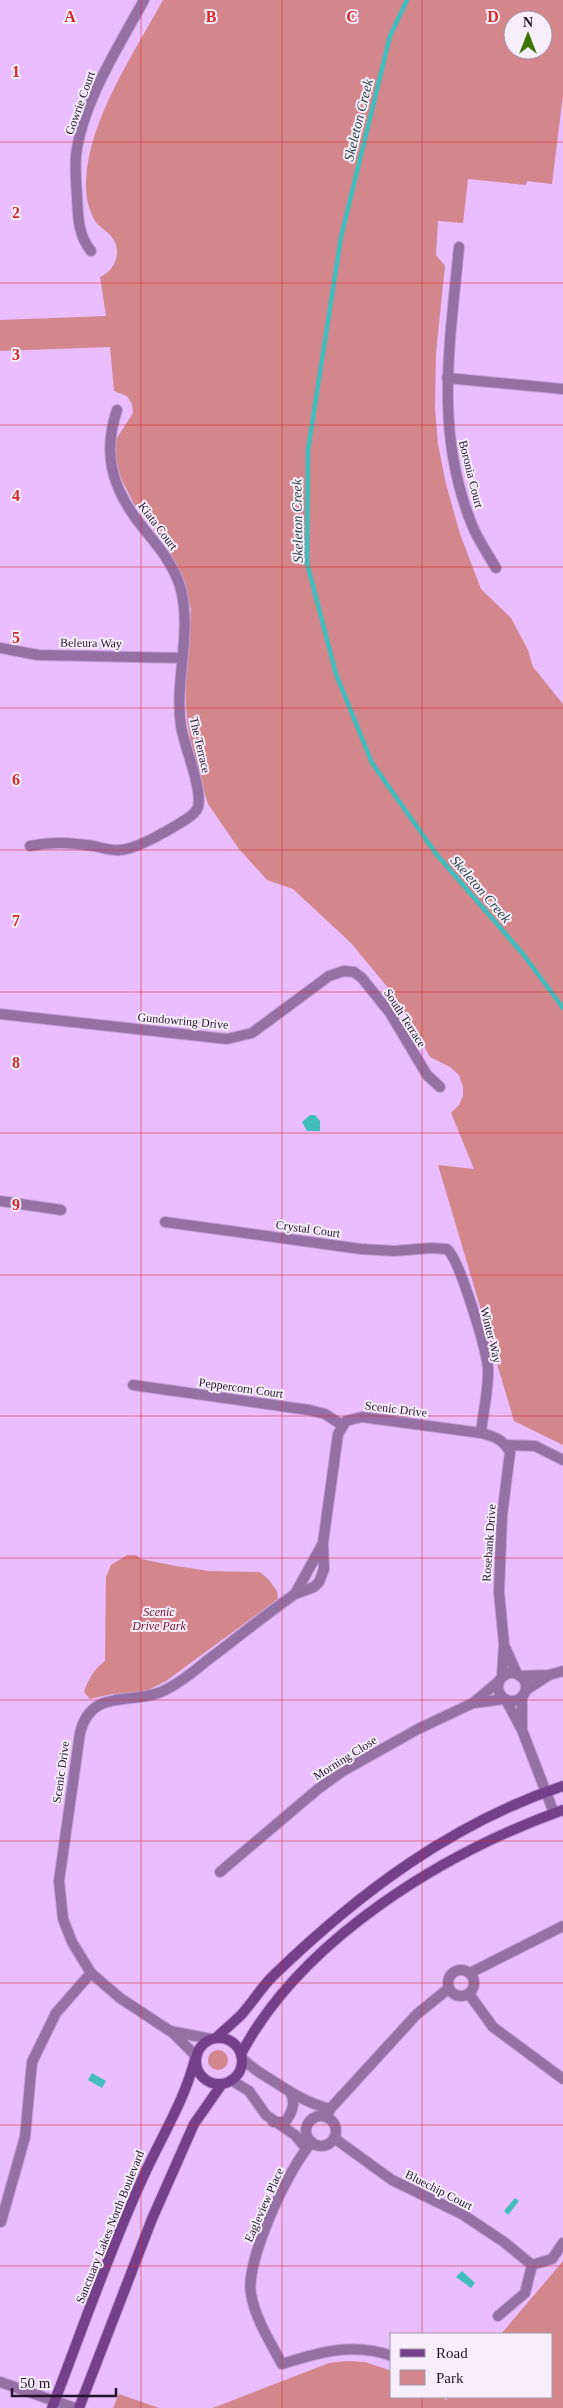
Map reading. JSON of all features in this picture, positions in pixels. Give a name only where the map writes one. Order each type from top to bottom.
[{"type":"street","name":"Gowrie Court","points":[[91,251],[83,239],[78,224],[76,155],[81,132],[98,87],[144,0]]},
{"type":"street","name":"Boronia Court","points":[[459,247],[447,378],[448,437],[453,465],[472,526],[496,568]]},
{"type":"street","points":[[447,378],[563,389]]},
{"type":"street","name":"Kiata Court","points":[[117,410],[109,440],[111,468],[125,502],[164,553],[177,579],[182,596],[185,622],[181,658]]},
{"type":"street","name":"Beleura Way","points":[[0,648],[38,655],[181,658]]},
{"type":"street","name":"The Terrace","points":[[30,846],[59,842],[118,850],[129,849],[185,820],[194,813],[198,806],[199,796],[181,722],[179,684],[181,658]]},
{"type":"street","name":"Gundowring Drive","points":[[0,1014],[227,1040],[252,1033],[329,976],[344,971]]},
{"type":"street","name":"South Terrace","points":[[344,971],[354,972],[362,978],[390,1013],[427,1075],[440,1087]]},
{"type":"street","points":[[0,1200],[62,1210]]},
{"type":"street","name":"Crystal Court","points":[[165,1222],[361,1249],[394,1252],[431,1248],[447,1249]]},
{"type":"street","name":"Winter Way","points":[[447,1249],[455,1258],[461,1274],[487,1361],[487,1382],[481,1433]]},
{"type":"street","name":"Peppercorn Court","points":[[133,1386],[309,1410],[325,1414],[342,1425]]},
{"type":"street","name":"Scenic Drive","points":[[195,2057],[170,2031],[120,1998],[91,1973],[84,1964],[67,1931],[62,1913],[59,1888],[61,1861],[78,1742],[84,1720],[92,1709],[108,1701],[150,1696],[163,1691],[188,1676],[295,1594],[314,1587],[322,1576],[325,1563],[323,1543],[337,1439],[342,1425],[351,1419],[362,1417],[481,1433],[498,1438],[506,1445]]},
{"type":"street","points":[[506,1445],[535,1446],[563,1460]]},
{"type":"street","name":"Rosebank Drive","points":[[501,1679],[504,1644],[499,1592],[502,1516],[510,1452],[506,1445]]},
{"type":"street","name":"Scenic Drive","points":[[295,1594],[316,1560],[323,1543]]},
{"type":"street","name":"Rosebank Drive","points":[[504,1644],[518,1675]]},
{"type":"street","points":[[0,2382],[54,2404],[77,2408],[152,2219],[194,2124],[226,2082],[240,2071],[241,2056],[257,2025],[293,1981],[334,1942],[387,1900],[429,1872],[502,1834],[559,1812],[545,1792],[522,1730],[505,1699],[498,1691],[501,1679],[509,1673],[518,1675],[549,1675],[563,1671]]},
{"type":"street","points":[[518,1675],[525,1682],[522,1730]]},
{"type":"street","points":[[505,1699],[515,1701],[549,1675]]},
{"type":"street","name":"Morning Close","points":[[220,1872],[318,1789],[343,1771],[418,1729],[473,1703],[501,1679]]},
{"type":"street","name":"Morning Close","points":[[473,1703],[505,1699]]},
{"type":"street","points":[[213,2038],[228,2040],[234,2043],[241,2056],[253,2070],[291,2094],[329,2113],[336,2128],[331,2142],[321,2146],[309,2145],[266,2115],[249,2091],[226,2082],[208,2082],[202,2077],[196,2066],[195,2057],[201,2046],[242,2014],[273,1976],[366,1892],[454,1835],[545,1792],[563,1786]]},
{"type":"street","points":[[470,1973],[563,1926]]},
{"type":"street","points":[[461,1970],[470,1973],[473,1977],[474,1986],[468,1994],[460,1996],[448,1989],[448,1980],[453,1972],[461,1970]]},
{"type":"street","points":[[1,2222],[25,2137],[32,2062],[56,2013],[91,1973]]},
{"type":"street","points":[[309,2145],[306,2133],[308,2123],[317,2116],[329,2113],[417,2014],[448,1989]]},
{"type":"street","points":[[468,1994],[493,2026],[563,2079]]},
{"type":"street","name":"Scenic Drive","points":[[170,2031],[213,2038]]},
{"type":"street","name":"Sanctuary Lakes North Boulevard","points":[[54,2404],[130,2208],[155,2150],[189,2085],[195,2057]]},
{"type":"street","points":[[274,2122],[285,2122],[290,2115],[294,2107],[291,2094]]},
{"type":"street","name":"Bluechip Court","points":[[334,2138],[392,2180],[462,2214],[504,2242],[532,2265]]},
{"type":"street","name":"Eagleview Place","points":[[309,2145],[291,2175],[266,2227],[255,2259],[251,2276],[251,2293],[258,2318],[282,2364],[318,2352],[351,2348],[370,2349],[390,2355]]},
{"type":"street","points":[[498,2316],[525,2293],[532,2265],[552,2259],[563,2243]]},
{"type":"green space","points":[[163,0],[563,0],[563,95],[552,184],[527,181],[526,185],[468,179],[463,223],[438,221],[436,255],[445,266],[436,353],[435,409],[438,444],[446,484],[460,534],[481,589],[511,618],[528,650],[533,667],[563,704],[563,1445],[514,1421],[438,1165],[474,1169],[451,1113],[459,1105],[463,1096],[463,1087],[459,1075],[450,1067],[430,1057],[413,1025],[389,989],[351,943],[293,889],[267,880],[239,849],[208,804],[193,754],[187,720],[185,683],[191,610],[184,582],[168,547],[134,504],[121,478],[115,450],[117,438],[133,413],[132,404],[127,396],[114,391],[110,347],[0,351],[0,320],[106,316],[100,277],[106,274],[114,265],[117,247],[111,236],[95,221],[89,206],[86,185],[89,157],[95,134],[104,110]]},
{"type":"green space","name":"Scenic Drive Park","points":[[127,1555],[136,1555],[141,1559],[209,1571],[260,1572],[277,1591],[278,1599],[166,1681],[144,1692],[112,1694],[90,1699],[84,1692],[95,1671],[105,1661],[106,1577],[111,1565]]},
{"type":"green space","points":[[218,2050],[225,2053],[228,2060],[225,2067],[218,2070],[211,2067],[208,2060],[211,2053]]},
{"type":"green space","points":[[563,2261],[563,2408],[213,2408],[329,2363],[347,2361],[365,2362],[390,2370],[390,2398],[443,2398],[446,2400],[448,2398],[553,2398],[553,2333],[502,2333]]},
{"type":"green space","points":[[119,2394],[159,2408],[113,2408]]},
{"type":"shaded area","points":[[310,1115],[315,1115],[320,1121],[320,1131],[307,1131],[302,1122]]},
{"type":"shaded area","points":[[92,2073],[106,2081],[102,2088],[88,2080]]},
{"type":"shaded area","points":[[515,2198],[519,2201],[508,2215],[504,2211]]},
{"type":"shaded area","points":[[462,2271],[475,2283],[471,2288],[456,2277]]},
{"type":"waterway","name":"Skeleton Creek","points":[[407,0],[390,36],[341,237],[308,450],[307,563],[336,674],[372,763],[437,855],[523,954],[563,1008]]}]
